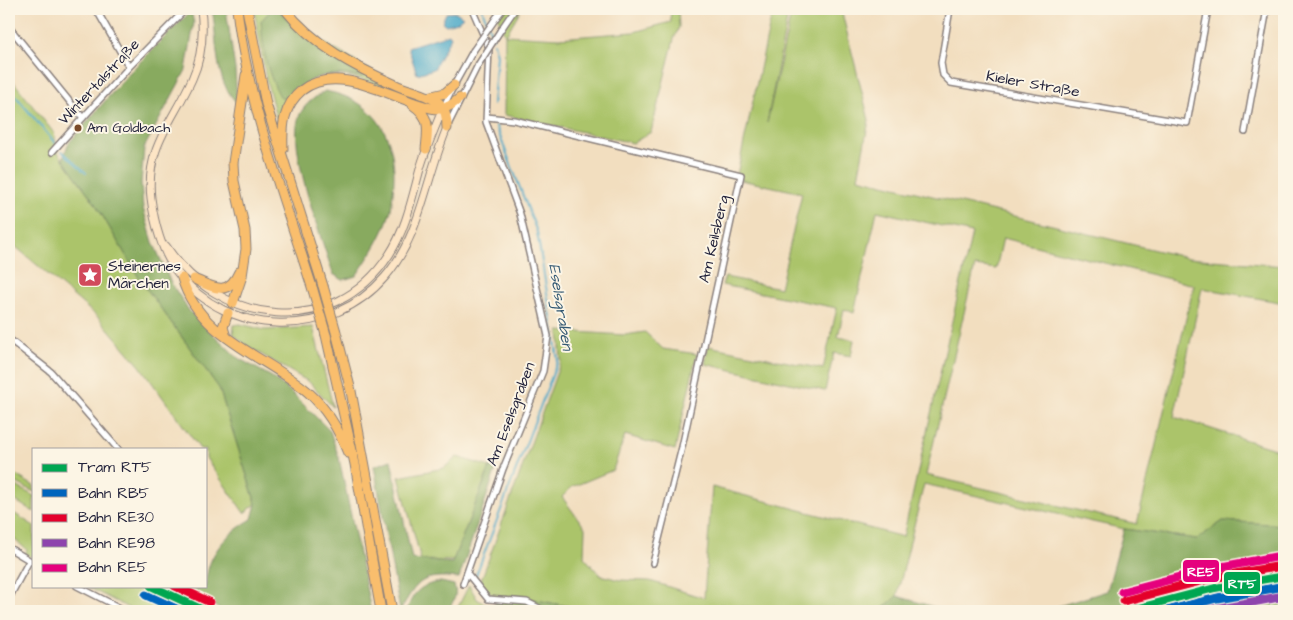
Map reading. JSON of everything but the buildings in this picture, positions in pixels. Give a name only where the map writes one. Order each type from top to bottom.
[{"type":"highway","points":[[237,9],[246,68],[268,148],[326,335],[357,481],[381,611]]},
{"type":"highway","points":[[247,9],[259,75],[284,164],[336,332],[352,400],[392,611]]},
{"type":"highway","points":[[285,9],[308,34],[344,59],[383,79],[428,97],[443,108],[447,128]]},
{"type":"highway","points":[[233,303],[242,276],[245,258],[245,230],[234,181],[233,162],[246,68]]},
{"type":"highway","points":[[284,164],[282,133],[285,114],[297,94],[312,84],[329,79],[342,80],[434,109],[443,108],[460,98]]},
{"type":"highway","points":[[428,97],[445,92],[454,85]]},
{"type":"highway","points":[[405,100],[421,110],[427,119],[426,149]]},
{"type":"highway","points":[[194,279],[216,289],[227,288],[236,280],[245,258]]},
{"type":"highway","points":[[182,278],[187,295],[194,305],[226,338],[299,386],[321,406],[339,432],[357,481]]},
{"type":"highway","points":[[226,338],[223,327],[228,313]]},
{"type":"main road","points":[[201,9],[202,37],[196,68],[160,137],[152,165],[152,200],[170,261],[182,278],[207,301],[228,313],[268,324],[304,322],[338,312],[372,290],[391,270],[408,242],[447,128]]},
{"type":"main road","points":[[162,239],[177,262],[194,279],[212,292],[233,303],[268,312],[295,313],[334,302],[362,285],[377,270],[395,245],[406,217],[426,149],[443,108]]},
{"type":"main road","points":[[228,313],[233,303]]},
{"type":"street","points":[[96,9],[129,66]]},
{"type":"street","name":"Wintertalstraße","points":[[52,152],[129,66],[186,9]]},
{"type":"street","name":"Am Eselsgraben","points":[[463,584],[504,469],[543,371],[548,336],[520,214],[488,127],[489,48],[472,9]]},
{"type":"street","points":[[443,108],[474,51],[503,9]]},
{"type":"street","points":[[447,128],[460,98],[478,65],[515,9]]},
{"type":"street","name":"Kieler Straße","points":[[950,9],[941,63],[943,75],[951,82],[1187,123],[1208,9]]},
{"type":"street","points":[[1245,132],[1267,9]]},
{"type":"street","points":[[9,27],[83,118]]},
{"type":"street","name":"Am Keilsberg","points":[[487,116],[514,120],[741,175],[682,447],[653,563]]},
{"type":"street","points":[[9,339],[51,372],[117,448]]},
{"type":"street","points":[[9,548],[32,562],[9,598]]},
{"type":"street","points":[[467,573],[488,599],[527,602],[545,611]]},
{"type":"street","points":[[81,588],[126,611]]},
{"type":"green space","points":[[212,9],[226,9],[235,69],[237,103],[229,93],[220,71]]},
{"type":"green space","points":[[254,9],[272,9],[261,21],[286,99],[291,94],[281,111],[278,124],[266,79]]},
{"type":"green space","points":[[272,9],[277,9],[322,51],[364,74],[363,77],[339,74],[321,76],[305,84],[286,99],[281,98],[272,79],[264,52],[261,21]]},
{"type":"green space","points":[[277,9],[281,9],[297,26],[408,93],[407,96],[353,78],[331,75],[320,76],[338,73],[363,77],[364,75],[322,51]]},
{"type":"green space","points":[[494,9],[521,9],[506,35],[559,38],[634,32],[671,22],[670,9],[678,9],[679,27],[674,39],[651,132],[633,143],[504,115],[505,35]]},
{"type":"green space","points":[[773,9],[789,9],[767,123],[792,9],[841,9],[869,120],[858,178],[1188,258],[1284,266],[1284,303],[1202,288],[1174,417],[1284,452],[1284,525],[1223,521],[1197,539],[1124,529],[924,484],[897,596],[882,609],[797,611],[719,605],[718,611],[592,611],[516,596],[495,597],[480,583],[561,361],[559,331],[625,335],[645,332],[663,349],[697,354],[675,450],[625,435],[613,470],[572,487],[562,497],[585,528],[584,557],[600,575],[620,580],[650,581],[704,598],[712,487],[903,537],[972,233],[877,211],[854,313],[844,309],[838,337],[854,340],[851,356],[834,353],[825,391],[705,364],[708,346],[823,369],[837,308],[722,285],[725,277],[780,288],[802,193],[736,179]],"holes":[[[1003,238],[1194,285],[1137,524],[926,475],[975,266],[996,269]]]},
{"type":"green space","points":[[191,11],[194,23],[186,70],[144,148],[141,183],[143,208],[153,242],[171,283],[190,312],[238,358],[272,377],[290,391],[330,431],[339,458],[371,611],[225,611],[194,597],[198,588],[208,588],[208,572],[219,546],[234,531],[252,519],[256,504],[219,388],[141,281],[95,203],[63,159],[68,144],[130,72]]},
{"type":"green space","points":[[9,76],[54,133],[58,152],[95,203],[141,281],[219,388],[256,504],[244,513],[208,461],[208,448],[199,448],[140,366],[99,318],[9,241]]},
{"type":"green space","points":[[325,91],[344,96],[359,104],[372,114],[382,126],[392,157],[394,174],[391,210],[383,232],[356,276],[343,280],[333,274],[307,193],[297,147],[297,128],[300,114],[311,101]]},
{"type":"green space","points":[[240,324],[265,330],[313,327],[333,407],[309,382],[247,346],[233,334],[234,325]]},
{"type":"green space","points":[[457,457],[490,467],[453,561],[421,560],[399,477],[444,468]]},
{"type":"green space","points":[[391,460],[412,559],[452,563],[490,467],[496,469],[459,578],[436,577],[422,581],[411,592],[400,611],[374,466]]},
{"type":"green space","points":[[9,471],[32,485],[32,491],[9,479]]},
{"type":"green space","points":[[9,482],[32,495],[32,511],[9,497]]},
{"type":"green space","points":[[9,510],[32,525],[32,557],[25,554],[27,550],[9,535]]},
{"type":"green space","points":[[1223,521],[1284,525],[1284,566],[1233,574],[1101,611],[1043,611],[1107,591],[1124,529],[1197,539]]},
{"type":"green space","points":[[441,582],[454,585],[455,589],[454,599],[447,611],[407,611],[409,604],[419,590],[428,585]]},
{"type":"green space","points":[[469,585],[477,599],[496,611],[456,611]]},
{"type":"green space","points":[[90,588],[147,588],[195,611],[134,611]]},
{"type":"green space","points":[[174,588],[198,588],[194,597]]},
{"type":"green space","points":[[1284,589],[1284,611],[1167,611]]},
{"type":"green space","points":[[516,596],[592,611],[529,611],[495,608],[495,597]]},
{"type":"green space","points":[[897,596],[948,611],[859,611],[882,609]]},
{"type":"green space","points":[[719,605],[797,611],[718,611]]},
{"type":"water","points":[[456,12],[463,17],[457,22],[446,25],[442,22],[446,13]]},
{"type":"water","points":[[449,34],[451,37],[434,69],[417,74],[408,47]]},
{"type":"waterway","name":"Eselsgraben","points":[[482,9],[493,38]]},
{"type":"waterway","name":"Eselsgraben","points":[[493,105],[497,55],[494,43]]},
{"type":"waterway","points":[[9,88],[55,143]]},
{"type":"waterway","name":"Eselsgraben","points":[[476,575],[558,360],[537,232],[496,126]]},
{"type":"waterway","points":[[62,151],[86,173]]},
{"type":"waterway","name":"Eselsgraben","points":[[464,611],[471,605],[473,611]]},
{"type":"tram line","name":"RT5","points":[[1127,611],[1215,588],[1284,576]]},
{"type":"tram line","name":"RT5","points":[[155,588],[205,611]]},
{"type":"rail line","name":"RE5","points":[[1122,592],[1210,569],[1281,556]]},
{"type":"rail line","name":"RE30","points":[[1124,601],[1212,578],[1282,566]]},
{"type":"rail line","name":"RB5","points":[[1166,611],[1217,598],[1284,586]]},
{"type":"rail line","name":"RE30","points":[[179,588],[209,602]]},
{"type":"rail line","name":"RB5","points":[[146,595],[181,611]]},
{"type":"rail line","name":"RE98","points":[[1205,611],[1284,596]]},
{"type":"place","name":"Am Goldbach","points":[[78,128]]},
{"type":"place","name":"Steinernes Märchen","points":[[90,275]]}]
